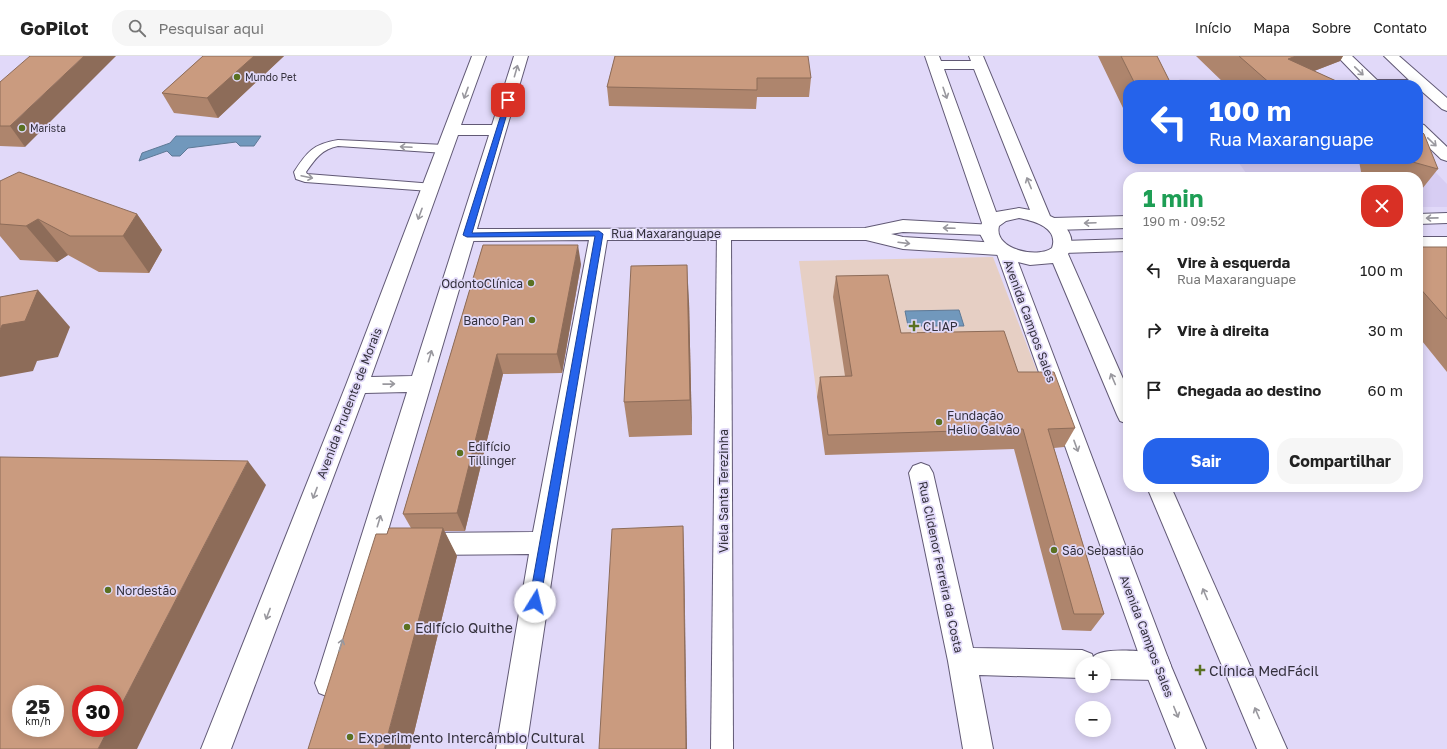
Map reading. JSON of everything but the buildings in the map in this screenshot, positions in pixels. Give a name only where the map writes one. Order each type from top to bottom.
[{"type":"street","name":"Avenida Prudente de Morais","points":[[216,749],[357,385],[479,56]]},
{"type":"street","points":[[323,703],[521,56]]},
{"type":"street","points":[[1344,56],[1369,80]]},
{"type":"street","points":[[1391,56],[1418,80]]},
{"type":"street","points":[[1123,245],[1061,250],[1050,258],[1028,260],[1002,250],[992,243],[989,235],[990,226],[933,60],[978,60],[1048,221],[1059,230],[1063,238],[1061,250],[1123,403]]},
{"type":"street","points":[[1423,85],[1447,106]]},
{"type":"street","points":[[448,140],[499,130]]},
{"type":"street","points":[[1423,133],[1447,156]]},
{"type":"street","points":[[990,226],[998,218],[1007,214],[1026,214],[1048,221],[1123,222]]},
{"type":"street","points":[[1423,218],[1447,218]]},
{"type":"street","name":"Rua Maxaranguape","points":[[467,235],[724,233],[866,234],[903,226],[990,226]]},
{"type":"street","points":[[511,749],[544,543],[599,234]]},
{"type":"street","name":"Rua Maxaranguape","points":[[866,234],[903,243],[1002,250]]},
{"type":"street","points":[[1423,243],[1447,243]]},
{"type":"street","name":"Avenida Campos Sales","points":[[1002,250],[1157,666],[1191,749]]},
{"type":"street","points":[[357,385],[421,384]]},
{"type":"street","name":"Rua Clidenor Ferreira da Costa","points":[[921,473],[962,661],[978,749]]},
{"type":"street","points":[[1161,492],[1272,749]]},
{"type":"street","points":[[372,544],[544,543]]},
{"type":"street","name":"Rua Clidenor Ferreira da Costa","points":[[962,661],[1075,664]]},
{"type":"street","points":[[1111,665],[1157,666]]},
{"type":"lane","points":[[430,187],[305,178],[300,176],[300,172],[316,149],[326,144],[448,140]]},
{"type":"lane","name":"Viela Santa Terezinha","points":[[722,749],[724,233]]},
{"type":"shaded area","points":[[1179,79],[1202,80],[1180,80]]},
{"type":"shaded area","points":[[1423,159],[1447,184],[1447,207],[1423,207],[1423,172],[1245,172],[1240,164],[1423,164]]},
{"type":"shaded area","name":"CLIAP","points":[[993,257],[1045,392],[817,397],[799,261]]},
{"type":"water","points":[[176,136],[261,136],[254,146],[240,146],[236,142],[188,148],[180,156],[172,156],[167,151],[139,161],[142,153],[170,143]]},
{"type":"water","points":[[959,310],[964,326],[908,326],[905,311]]},
{"type":"place","name":"Mundo Pet","points":[[237,77]]},
{"type":"place","name":"Marista","points":[[22,128]]},
{"type":"place","name":"OdontoClínica","points":[[531,283]]},
{"type":"place","name":"Banco Pan","points":[[532,320]]},
{"type":"place","name":"CLIAP","points":[[914,326]]},
{"type":"place","name":"Fundação Helio Galvão","points":[[939,422]]},
{"type":"place","name":"Edifício Tillinger","points":[[460,453]]},
{"type":"place","name":"São Sebastião","points":[[1054,550]]},
{"type":"place","name":"Nordestão","points":[[108,590]]},
{"type":"place","name":"Edifício Quithe","points":[[407,627]]},
{"type":"place","name":"Clínica MedFácil","points":[[1200,670]]},
{"type":"place","name":"Experimento Intercâmbio Cultural","points":[[350,737]]},
{"type":"route","points":[[508,100],[467,235],[599,234],[535,602]]}]
